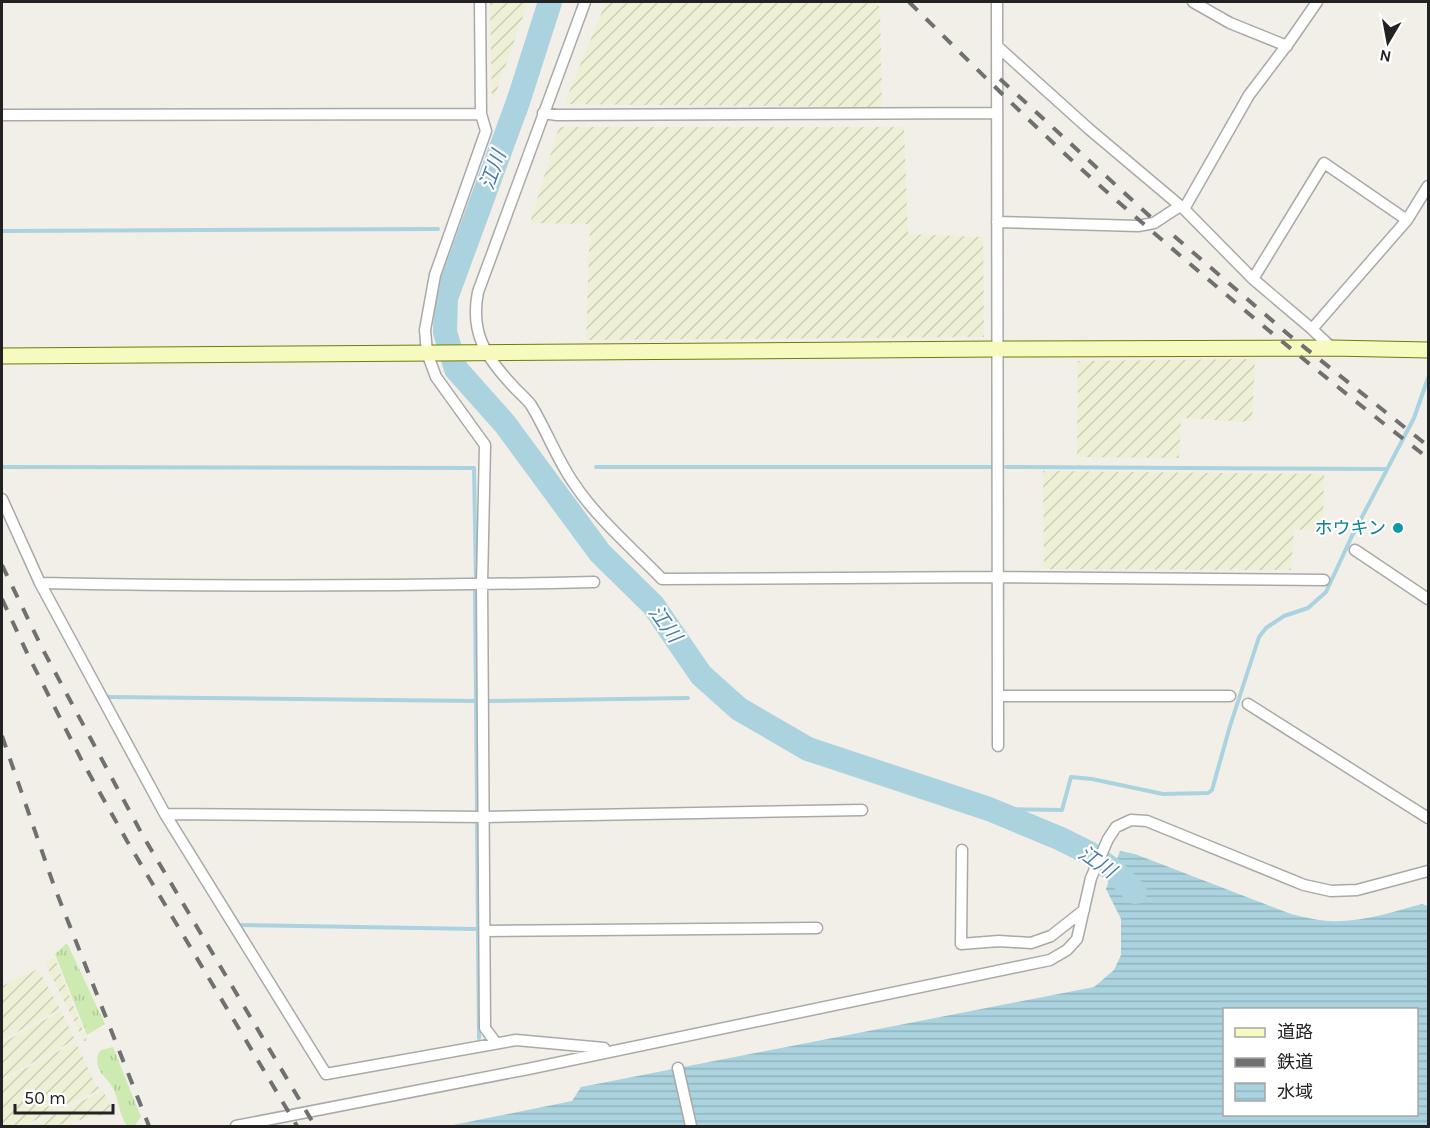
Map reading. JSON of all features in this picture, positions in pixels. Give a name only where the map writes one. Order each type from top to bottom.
[{"type":"street","points":[[480,2],[481,114],[486,131],[435,275],[425,330],[436,377],[485,445],[482,584],[485,1028],[496,1042]]},
{"type":"street","points":[[585,2],[478,292],[474,310],[476,326],[483,352],[530,404],[559,462],[577,488],[662,579],[998,576],[1324,580]]},
{"type":"street","points":[[997,2],[998,746]]},
{"type":"street","points":[[1193,2],[1230,23],[1287,46]]},
{"type":"street","points":[[997,222],[1138,226],[1154,223],[1182,207],[1249,95],[1317,2]]},
{"type":"street","points":[[997,46],[1089,129],[1182,207],[1253,279],[1332,348]]},
{"type":"street","points":[[543,113],[569,115],[997,113]]},
{"type":"street","points":[[2,115],[481,114]]},
{"type":"street","points":[[1253,279],[1324,163],[1407,220]]},
{"type":"street","points":[[1312,329],[1407,220],[1428,186]]},
{"type":"street","points":[[2,356],[997,349],[1428,350]]},
{"type":"street","points":[[2,499],[40,583],[165,814],[326,1074],[516,1040],[617,1050]]},
{"type":"street","points":[[1355,550],[1428,598]]},
{"type":"street","points":[[40,583],[184,586],[594,582]]},
{"type":"street","points":[[998,696],[1230,696]]},
{"type":"street","points":[[1248,704],[1428,819]]},
{"type":"street","points":[[165,814],[484,817],[862,810]]},
{"type":"street","points":[[236,1126],[1050,960],[1067,950],[1077,939],[1091,878],[1108,839],[1116,827],[1131,820],[1147,821],[1304,885],[1331,891],[1358,890],[1428,871]]},
{"type":"street","points":[[962,850],[961,944],[999,941],[1031,943],[1051,936],[1084,910]]},
{"type":"street","points":[[485,931],[817,928]]},
{"type":"street","points":[[678,1068],[691,1126]]},
{"type":"green space","points":[[490,2],[528,2],[492,104]]},
{"type":"green space","points":[[606,2],[875,2],[880,7],[882,107],[564,104]]},
{"type":"green space","points":[[559,127],[904,127],[908,234],[983,237],[984,337],[586,340],[590,224],[530,223]]},
{"type":"green space","points":[[1255,359],[1252,422],[1181,418],[1179,458],[1077,457],[1078,361]]},
{"type":"green space","points":[[1043,471],[1324,474],[1323,532],[1294,529],[1291,570],[1044,569]]},
{"type":"green space","points":[[67,943],[105,1024],[87,1035],[55,954]]},
{"type":"green space","points":[[54,956],[87,1041],[84,1041],[45,963]]},
{"type":"green space","points":[[38,969],[60,1009],[2,1040],[2,986]]},
{"type":"green space","points":[[61,1011],[75,1040],[2,1079],[2,1043]]},
{"type":"green space","points":[[76,1042],[95,1084],[101,1089],[23,1126],[2,1126],[2,1081]]},
{"type":"green space","points":[[113,1047],[141,1117],[135,1125],[127,1126],[113,1088],[99,1070],[98,1054],[101,1050]]},
{"type":"green space","points":[[103,1091],[111,1107],[111,1113],[53,1126],[29,1126]]},
{"type":"water","points":[[1120,851],[1135,854],[1291,914],[1314,919],[1352,920],[1422,904],[1428,906],[1428,1126],[448,1126],[572,1101],[581,1087],[1094,987],[1114,970],[1121,955],[1121,919],[1106,889]]},
{"type":"waterway","name":"江川","points":[[550,2],[518,102],[446,298],[445,332],[456,369],[505,424],[600,553],[653,605],[701,675],[739,709],[808,749],[989,809],[1061,839],[1089,853],[1113,870],[1135,892]]},
{"type":"waterway","points":[[2,231],[438,229]]},
{"type":"waterway","points":[[989,809],[1062,810],[1071,777],[1092,779],[1163,794],[1208,793],[1212,790],[1259,637],[1266,628],[1284,616],[1308,608],[1326,592],[1352,536],[1414,418],[1428,378]]},
{"type":"waterway","points":[[2,467],[474,468],[476,579]]},
{"type":"waterway","points":[[596,467],[993,467]]},
{"type":"waterway","points":[[1006,467],[1387,469]]},
{"type":"waterway","points":[[475,589],[477,810]]},
{"type":"waterway","points":[[108,697],[476,701]]},
{"type":"waterway","points":[[489,701],[688,698]]},
{"type":"waterway","points":[[477,825],[479,1038]]},
{"type":"waterway","points":[[242,925],[477,929]]},
{"type":"railway","points":[[909,2],[1099,185],[1261,324],[1428,458]]},
{"type":"railway","points":[[1000,79],[1155,221]]},
{"type":"railway","points":[[1174,236],[1289,335],[1428,446]]},
{"type":"railway","points":[[2,565],[42,648],[143,836],[315,1126]]},
{"type":"railway","points":[[2,599],[82,761],[127,841],[297,1126]]},
{"type":"railway","points":[[2,736],[54,886],[149,1126]]},
{"type":"place","name":"ホウキン","points":[[1398,528]]}]
